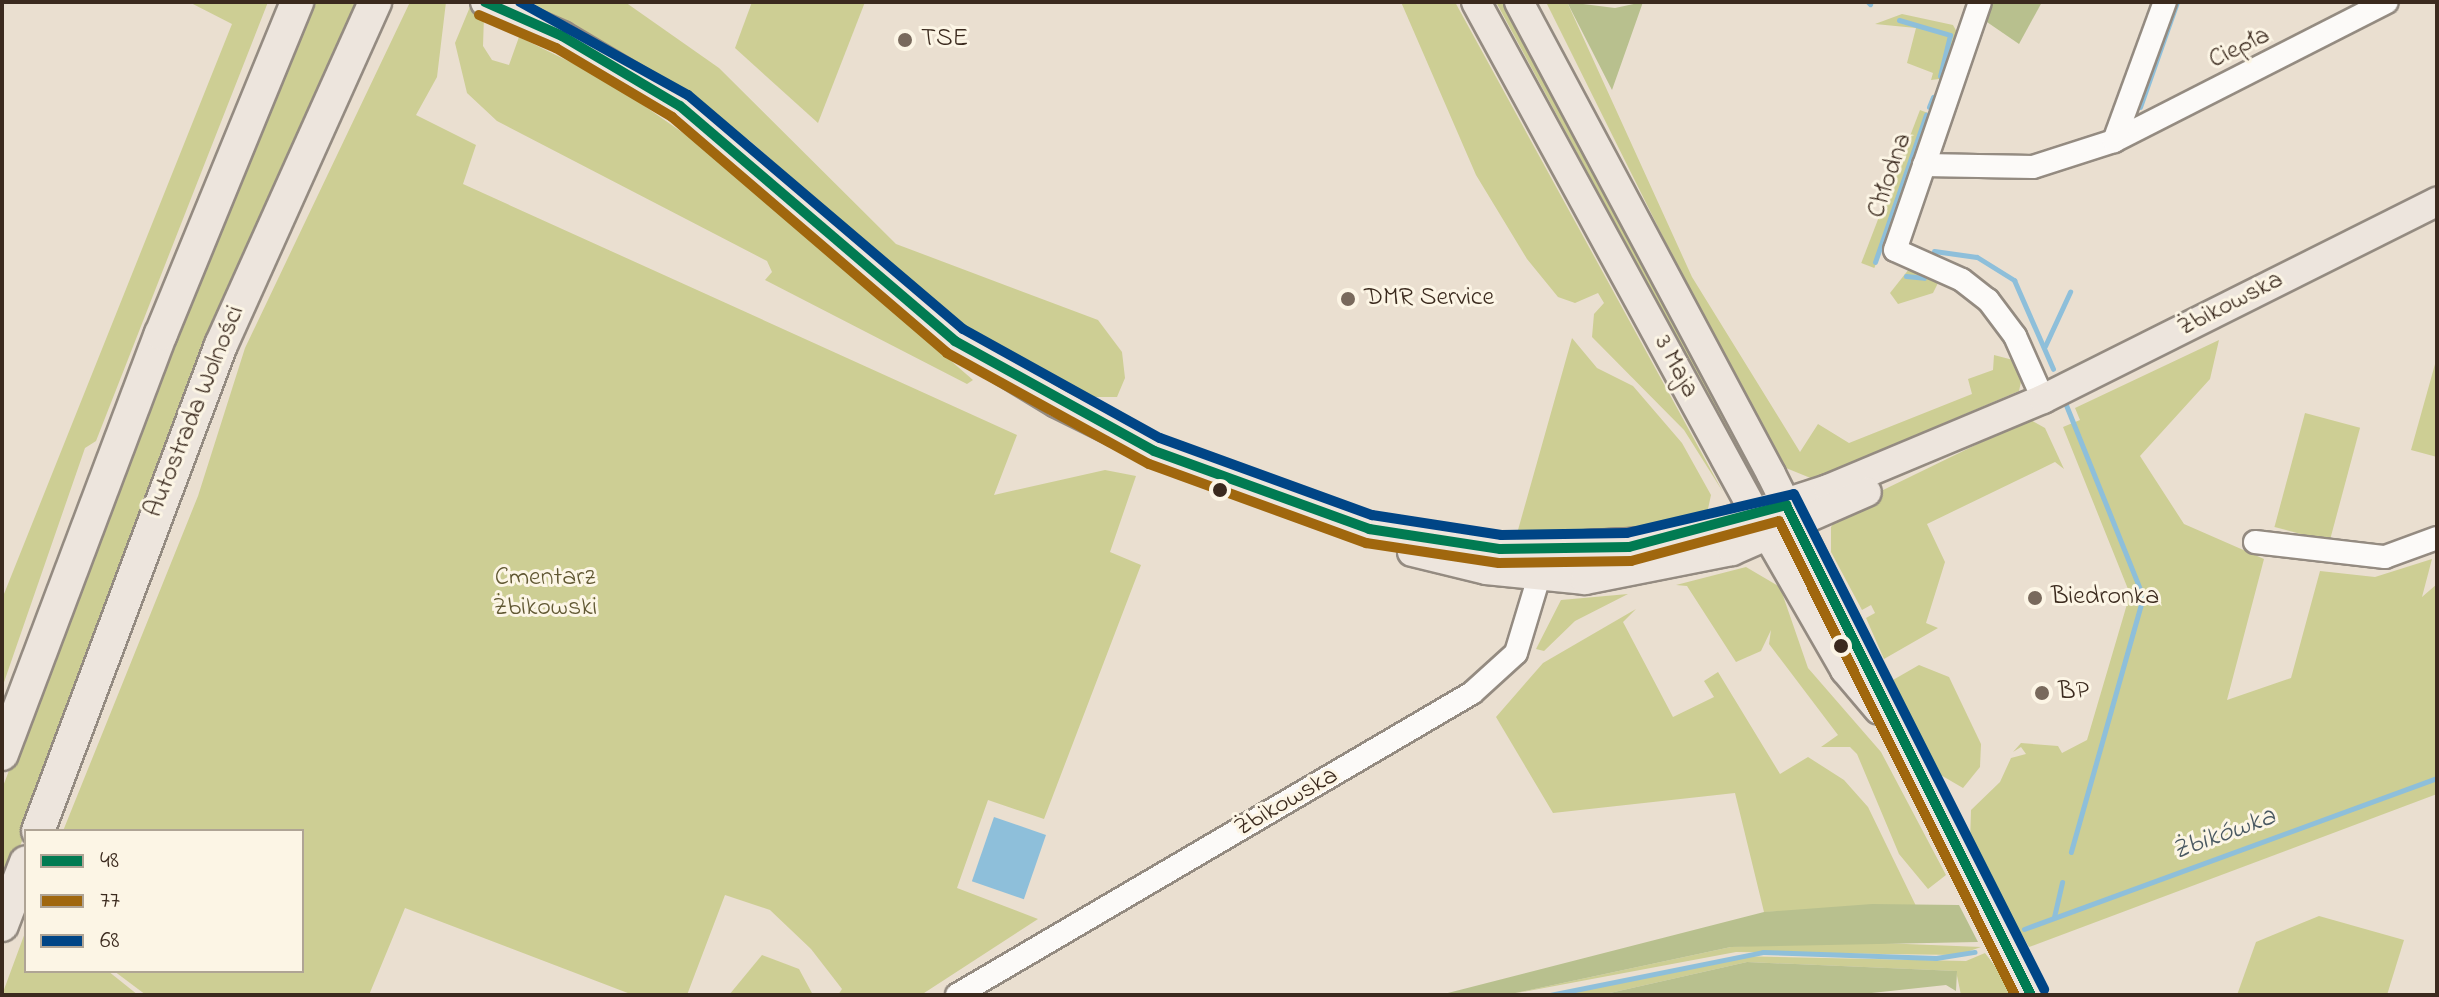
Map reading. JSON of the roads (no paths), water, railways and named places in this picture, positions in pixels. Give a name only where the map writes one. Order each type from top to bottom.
[{"type":"highway","points":[[2,754],[166,320],[297,2]]},
{"type":"highway","name":"Autostrada Wolności","points":[[39,829],[221,345],[375,2]]},
{"type":"highway","points":[[2,925],[24,867]]},
{"type":"main road","name":"3 Maja","points":[[1476,2],[1762,527],[1845,670],[1889,722]]},
{"type":"main road","name":"3 Maja","points":[[1519,2],[1873,674],[1889,722],[2031,995]]},
{"type":"main road","name":"Żbikowska","points":[[491,4],[680,106],[873,275],[995,367],[1154,451],[1369,529],[1426,557],[1664,569],[2005,426],[2034,403],[2437,202]]},
{"type":"street","name":"Chłodna","points":[[1980,2],[1895,250],[1962,280],[1988,300],[2015,336],[2034,403]]},
{"type":"street","points":[[2114,141],[2165,2]]},
{"type":"street","name":"Ciepła","points":[[1924,165],[2033,167],[2114,141],[2387,2]]},
{"type":"street","points":[[2255,542],[2385,557],[2437,538]]},
{"type":"street","name":"Żbikowska","points":[[957,995],[1472,693],[1516,653],[1542,565]]},
{"type":"water","points":[[994,817],[1046,835],[1024,899],[972,881]]},
{"type":"waterway","points":[[2140,107],[2177,2]]},
{"type":"waterway","points":[[1899,20],[1950,35],[1940,76]]},
{"type":"waterway","points":[[1929,107],[1933,97]]},
{"type":"waterway","points":[[1875,262],[1926,115]]},
{"type":"waterway","points":[[1934,251],[1977,257],[2014,280],[2053,369]]},
{"type":"waterway","points":[[1906,276],[1924,278]]},
{"type":"waterway","points":[[2045,346],[2070,292]]},
{"type":"waterway","points":[[2066,405],[2143,597],[2071,852]]},
{"type":"waterway","name":"Żbikówka","points":[[2024,929],[2437,778]]},
{"type":"waterway","points":[[2054,917],[2062,882]]},
{"type":"waterway","name":"Żbikówka","points":[[1550,995],[1763,952],[1936,958],[1975,952]]},
{"type":"place","name":"TSE","points":[[905,40]]},
{"type":"place","name":"DMR Service","points":[[1348,299]]},
{"type":"place","name":"Biedronka","points":[[2035,598]]},
{"type":"place","name":"BP","points":[[2042,693]]},
{"type":"park label","name":"Cmentarz Żbikowski","points":[[545,594]]}]
